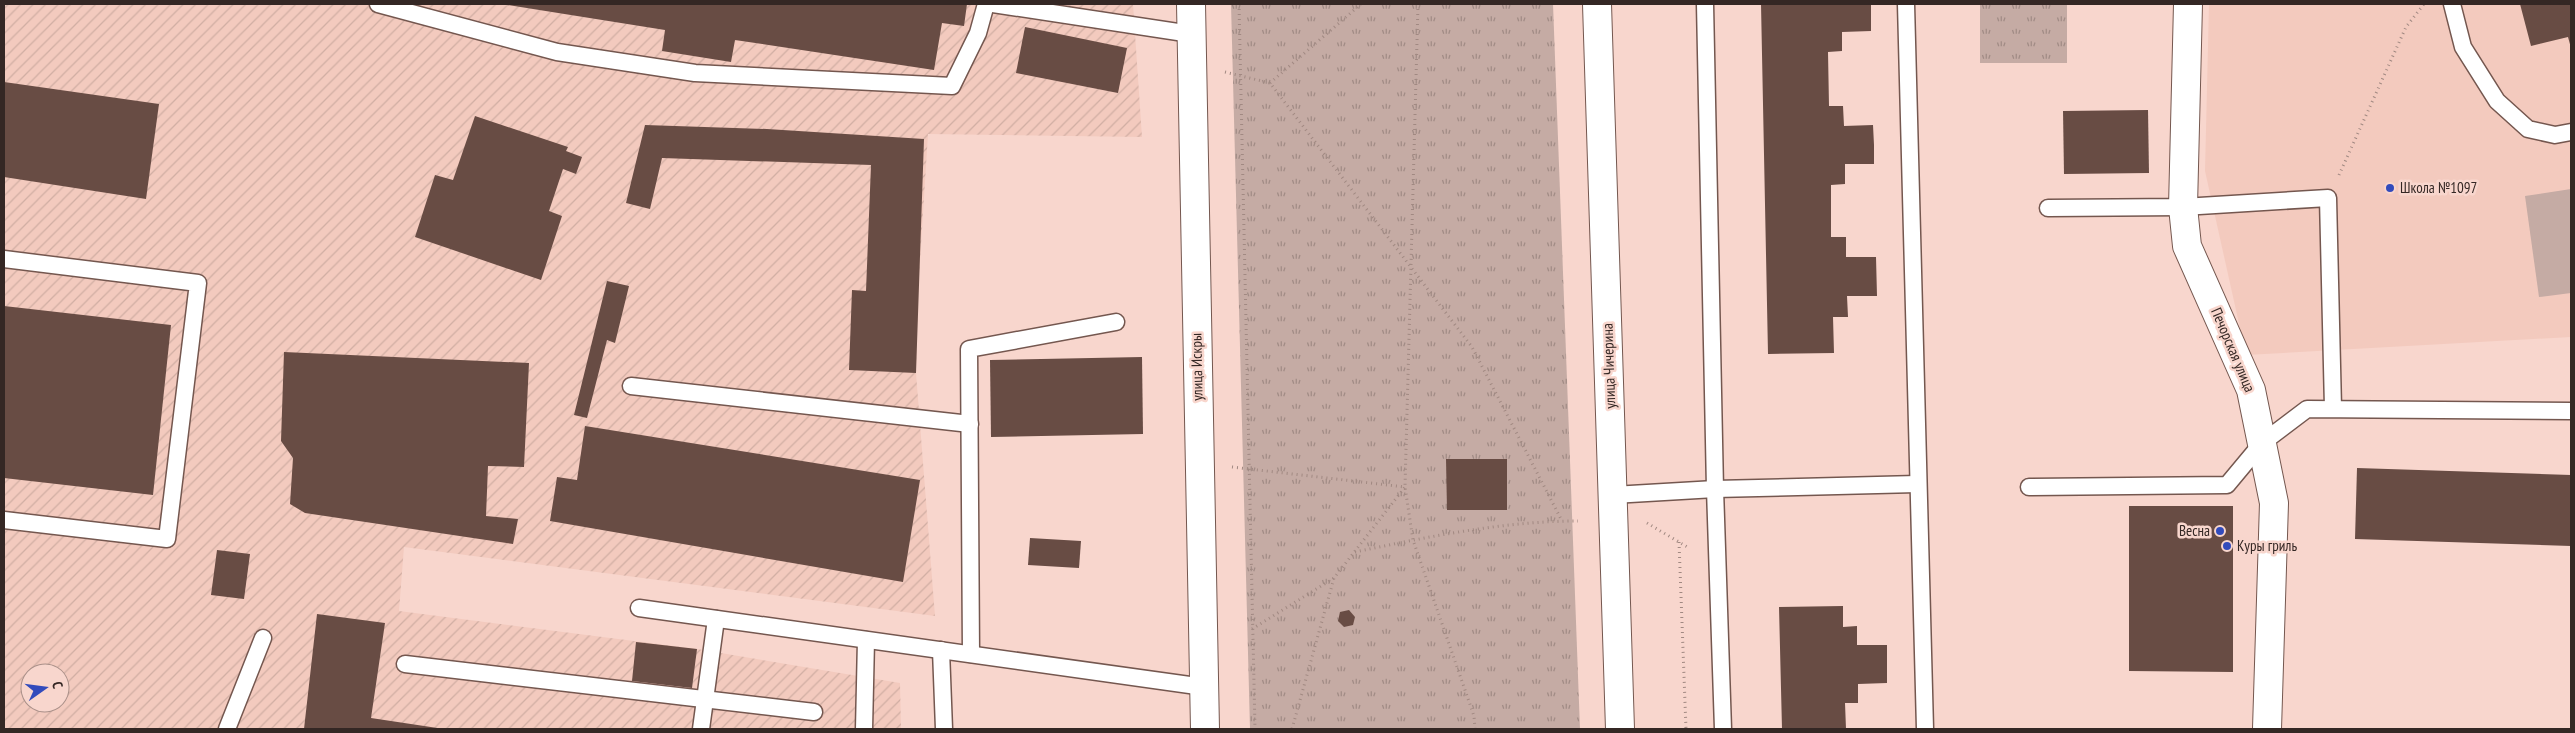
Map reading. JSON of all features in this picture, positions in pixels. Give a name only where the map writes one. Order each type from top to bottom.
[{"type":"street","name":"улица Искры","points":[[1191,4],[1205,729]]},
{"type":"street","name":"улица Чичерина","points":[[1597,4],[1620,729]]},
{"type":"street","name":"Печорская улица","points":[[2188,4],[2184,207],[2187,246],[2251,390],[2274,503],[2267,729]]},
{"type":"lane","points":[[378,4],[398,6],[557,52],[694,73],[952,86],[978,33],[986,4]]},
{"type":"lane","points":[[993,4],[1191,34]]},
{"type":"lane","points":[[1705,4],[1722,729]]},
{"type":"lane","points":[[1906,4],[1917,484],[1925,729]]},
{"type":"lane","points":[[2452,4],[2463,47],[2497,101],[2528,129],[2555,135],[2571,132]]},
{"type":"lane","points":[[2048,208],[2184,207],[2328,198],[2333,408]]},
{"type":"lane","points":[[4,258],[198,282],[167,539],[4,520]]},
{"type":"lane","points":[[971,654],[969,349],[1116,322]]},
{"type":"lane","points":[[631,386],[970,424]]},
{"type":"lane","points":[[2029,487],[2227,485],[2262,443],[2307,409],[2571,411]]},
{"type":"lane","points":[[1613,495],[1715,489],[1917,484]]},
{"type":"lane","points":[[639,608],[1204,687]]},
{"type":"lane","points":[[702,729],[716,618]]},
{"type":"lane","points":[[227,729],[263,638]]},
{"type":"lane","points":[[864,729],[866,640]]},
{"type":"lane","points":[[942,650],[944,729]]},
{"type":"lane","points":[[405,664],[814,712]]},
{"type":"path","points":[[1239,4],[1239,74],[1255,729]]},
{"type":"path","points":[[1270,83],[1361,4]]},
{"type":"path","points":[[1418,4],[1405,488],[1413,540],[1474,716],[1475,729]]},
{"type":"path","points":[[2328,198],[2406,28],[2424,4]]},
{"type":"path","points":[[1192,67],[1239,74],[1270,83],[1472,347],[1562,521]]},
{"type":"path","points":[[1199,463],[1405,488]]},
{"type":"path","points":[[1252,629],[1334,578],[1405,488]]},
{"type":"path","points":[[1639,518],[1717,565]]},
{"type":"path","points":[[1355,552],[1413,540],[1578,520]]},
{"type":"path","points":[[1679,542],[1686,729]]},
{"type":"path","points":[[1292,729],[1334,578]]},
{"type":"shaded area","points":[[4,4],[1133,4],[1142,137],[928,134],[918,293],[916,373],[935,616],[404,547],[399,611],[697,649],[900,683],[901,729],[4,729]]},
{"type":"shaded area","name":"Школа №1097","points":[[2209,4],[2571,4],[2571,337],[2246,355],[2205,171]]},
{"type":"green space","points":[[1231,4],[1553,4],[1580,729],[1250,729]]},
{"type":"green space","points":[[1980,4],[2067,4],[2067,63],[1980,63]]},
{"type":"green space","points":[[2571,189],[2571,293],[2539,297],[2525,196]]},
{"type":"building","points":[[501,4],[967,4],[964,26],[942,23],[934,70],[735,40],[731,62],[662,51],[665,30]]},
{"type":"building","points":[[1761,4],[1871,4],[1871,31],[1842,32],[1842,51],[1828,52],[1829,106],[1843,106],[1844,126],[1873,125],[1874,145],[1874,164],[1845,164],[1845,184],[1831,185],[1831,237],[1846,237],[1846,257],[1876,257],[1877,296],[1847,296],[1848,317],[1833,317],[1834,353],[1768,354]]},
{"type":"building","points":[[2520,4],[2571,4],[2571,48],[2568,37],[2531,46]]},
{"type":"building","points":[[1025,27],[1127,48],[1118,93],[1016,73]]},
{"type":"building","points":[[4,82],[159,104],[146,199],[4,177]]},
{"type":"building","points":[[2148,110],[2149,173],[2064,174],[2063,111]]},
{"type":"building","points":[[475,116],[568,147],[566,151],[582,157],[576,174],[563,169],[549,211],[562,216],[541,280],[415,237],[435,175],[453,180]]},
{"type":"building","points":[[645,125],[767,129],[924,139],[916,373],[849,370],[852,290],[866,291],[871,165],[662,158],[650,209],[626,203]]},
{"type":"building","points":[[607,281],[629,286],[615,343],[607,340],[587,418],[574,415]]},
{"type":"building","points":[[4,306],[171,325],[153,495],[4,478]]},
{"type":"building","points":[[284,352],[529,363],[524,467],[488,466],[486,516],[518,519],[513,544],[305,513],[290,504],[293,458],[281,441]]},
{"type":"building","points":[[1142,357],[1143,434],[991,437],[990,360]]},
{"type":"building","points":[[585,426],[920,480],[903,582],[550,521],[557,477],[577,480]]},
{"type":"building","points":[[1446,459],[1507,459],[1507,510],[1447,510]]},
{"type":"building","points":[[2357,468],[2571,475],[2571,546],[2355,539]]},
{"type":"building","points":[[2129,506],[2233,506],[2233,672],[2129,671]]},
{"type":"building","points":[[1030,538],[1081,541],[1079,568],[1028,565]]},
{"type":"building","points":[[217,550],[250,554],[244,599],[211,595]]},
{"type":"building","points":[[1843,606],[1843,627],[1857,626],[1857,645],[1887,645],[1887,683],[1858,684],[1858,703],[1845,703],[1846,729],[1782,729],[1779,607]]},
{"type":"building","points":[[1349,610],[1355,617],[1353,625],[1344,627],[1338,621],[1340,612]]},
{"type":"building","points":[[317,614],[385,623],[371,718],[444,729],[304,729]]},
{"type":"building","points":[[636,642],[697,649],[692,688],[632,681]]},
{"type":"place","name":"Школа №1097","points":[[2390,188]]},
{"type":"place","name":"Весна","points":[[2220,531]]},
{"type":"place","name":"Куры гриль","points":[[2227,546]]}]
